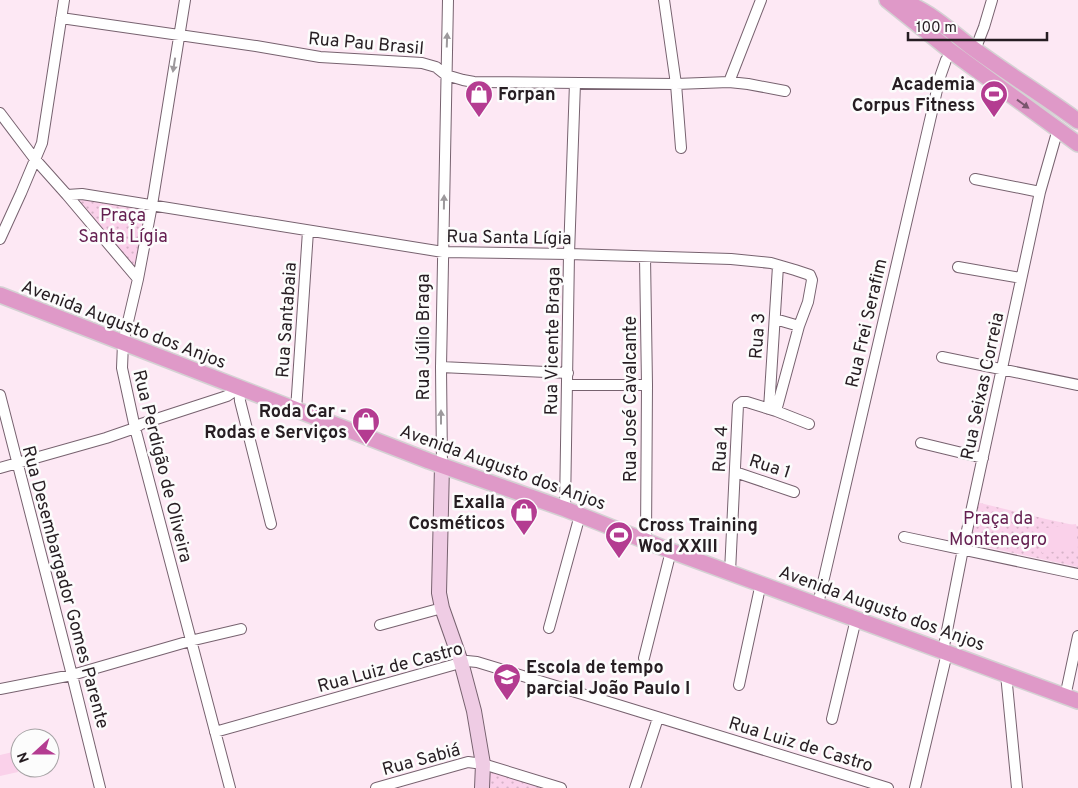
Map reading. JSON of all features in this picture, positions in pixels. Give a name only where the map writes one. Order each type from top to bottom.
[{"type":"main road","points":[[887,0],[952,52],[1078,144]]},
{"type":"main road","points":[[898,0],[908,3],[928,15],[1078,121]]},
{"type":"main road","name":"Avenida Augusto dos Anjos","points":[[0,295],[442,466],[565,509],[671,551],[1072,699]]},
{"type":"street","points":[[0,239],[42,143],[64,0]]},
{"type":"street","name":"Rua Perdigão de Oliveira","points":[[185,0],[152,206],[123,343],[122,368],[134,428],[230,788]]},
{"type":"street","name":"Rua Júlio Braga","points":[[448,0],[441,367],[440,593],[442,608],[461,662],[474,711],[483,764],[482,788]]},
{"type":"street","points":[[664,0],[676,84],[682,148]]},
{"type":"street","points":[[729,82],[760,0]]},
{"type":"street","points":[[975,50],[992,0]]},
{"type":"street","name":"Rua Pau Brasil","points":[[61,18],[320,57],[422,64],[436,67],[446,75],[474,82],[676,84],[729,82],[786,91]]},
{"type":"street","name":"Rua Frei Serafim","points":[[818,604],[940,77],[946,60],[952,52]]},
{"type":"street","name":"Rua Vicente Braga","points":[[565,509],[574,83]]},
{"type":"street","points":[[0,113],[34,158],[138,279]]},
{"type":"street","name":"Rua Seixas Correia","points":[[916,788],[945,652],[963,549],[1021,278],[1040,192],[1058,129]]},
{"type":"street","points":[[974,179],[1040,192]]},
{"type":"street","name":"Rua Santa Lígia","points":[[67,195],[82,194],[443,252],[731,259],[771,263],[795,270],[810,275],[812,280],[808,302],[772,410]]},
{"type":"street","name":"Rua Santabaia","points":[[296,410],[308,231]]},
{"type":"street","name":"Rua José Cavalcante","points":[[645,257],[647,385],[646,540]]},
{"type":"street","name":"Rua 3","points":[[772,410],[778,266]]},
{"type":"street","points":[[958,267],[1021,278]]},
{"type":"street","points":[[775,319],[799,326]]},
{"type":"street","points":[[942,357],[1078,385]]},
{"type":"street","points":[[441,367],[568,373]]},
{"type":"street","points":[[568,385],[647,385]]},
{"type":"street","points":[[0,468],[106,438],[140,424],[227,396],[239,388],[240,401],[271,524]]},
{"type":"street","name":"Rua Desembargador Gomes Parente","points":[[0,395],[100,788]]},
{"type":"street","name":"Rua 4","points":[[730,572],[738,405],[742,402],[747,402],[809,424]]},
{"type":"street","points":[[921,443],[983,458]]},
{"type":"street","name":"Rua 1","points":[[735,472],[794,492]]},
{"type":"street","points":[[549,628],[580,515]]},
{"type":"street","points":[[904,537],[1078,574]]},
{"type":"street","points":[[644,658],[671,551]]},
{"type":"street","points":[[739,685],[761,583]]},
{"type":"street","points":[[380,625],[442,608]]},
{"type":"street","points":[[832,719],[856,618]]},
{"type":"street","points":[[0,689],[72,675],[190,641],[241,629]]},
{"type":"street","points":[[1072,699],[1078,636]]},
{"type":"street","name":"Rua Luiz de Castro","points":[[215,732],[467,661],[477,662],[888,788]]},
{"type":"street","points":[[1006,674],[1016,788]]},
{"type":"street","points":[[635,788],[658,718]]},
{"type":"street","name":"Rua Sabiá","points":[[376,788],[468,762],[483,764],[561,788]]},
{"type":"green space","name":"Praça Santa Lígia","points":[[81,199],[142,209],[145,212],[136,270],[80,203]]},
{"type":"green space","name":"Praça da Montenegro","points":[[976,502],[1078,526],[1078,567],[967,543]]},
{"type":"green space","points":[[1076,524],[1078,549],[1042,553],[1039,529]]},
{"type":"green space","points":[[10,753],[10,774],[0,776],[0,755]]},
{"type":"green space","points":[[484,767],[551,788],[483,788]]},
{"type":"place","name":"Forpan","points":[[479,118]]},
{"type":"place","name":"Academia Corpus Fitness","points":[[994,118]]},
{"type":"place","name":"Roda Car - Rodas e Serviços","points":[[366,445]]},
{"type":"place","name":"Exalla Cosméticos","points":[[524,536]]},
{"type":"place","name":"Cross Training Wod XXIII","points":[[619,559]]},
{"type":"place","name":"Escola de tempo parcial João Paulo I","points":[[507,701]]}]
